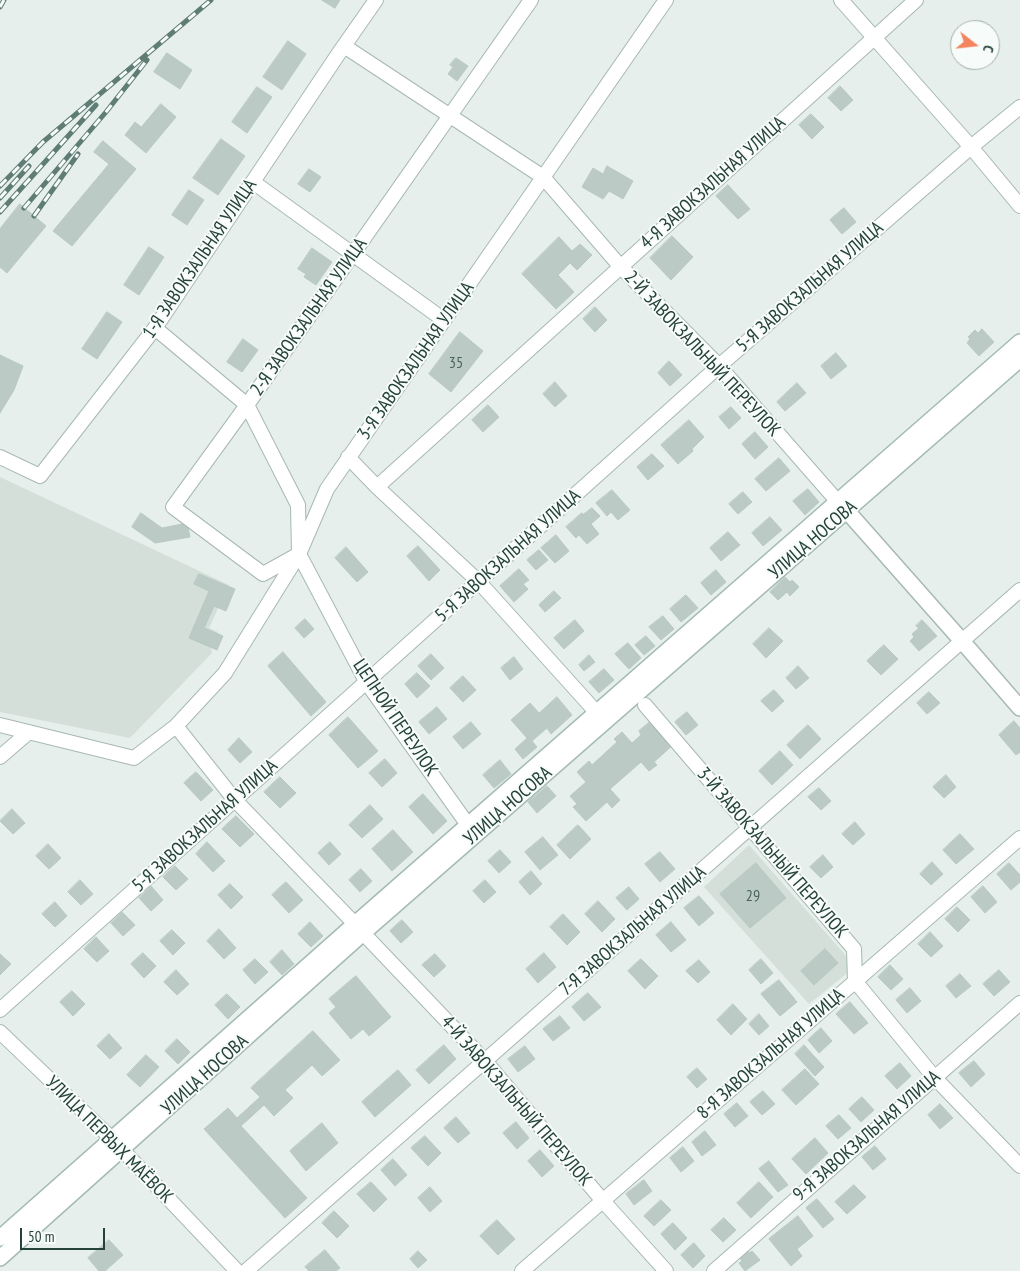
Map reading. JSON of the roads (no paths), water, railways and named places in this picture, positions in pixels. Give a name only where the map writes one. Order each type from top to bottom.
[{"type":"main road","name":"УЛИЦА НОСОВА","points":[[842,507],[1020,342]]},
{"type":"main road","name":"УЛИЦА НОСОВА","points":[[0,1258],[117,1145],[359,929],[842,507],[1020,359]]},
{"type":"main road","name":"2-Й ЗАВОКЗАЛЬНЫЙ ПЕРЕУЛОК","points":[[842,507],[962,640],[1020,708]]},
{"type":"main road","name":"УЛИЦА НОСОВА","points":[[0,1238],[117,1145]]},
{"type":"street","name":"1-Я ЗАВОКЗАЛЬНАЯ УЛИЦА","points":[[0,457],[40,476],[155,328],[376,0]]},
{"type":"street","name":"2-Я ЗАВОКЗАЛЬНАЯ УЛИЦА","points":[[299,554],[263,574],[173,507],[247,405],[531,0]]},
{"type":"street","name":"3-Я ЗАВОКЗАЛЬНАЯ УЛИЦА","points":[[29,732],[134,758],[176,726],[225,673],[299,554],[327,489],[666,0]]},
{"type":"street","points":[[841,0],[971,147],[1020,206]]},
{"type":"street","name":"4-Я ЗАВОКЗАЛЬНАЯ УЛИЦА","points":[[377,487],[916,0]]},
{"type":"street","name":"2-Й ЗАВОКЗАЛЬНЫЙ ПЕРЕУЛОК","points":[[344,46],[543,177],[620,266],[719,366],[842,507]]},
{"type":"street","name":"5-Я ЗАВОКЗАЛЬНАЯ УЛИЦА","points":[[0,1010],[719,366],[971,147],[1020,107]]},
{"type":"street","points":[[253,182],[444,320]]},
{"type":"street","points":[[155,328],[247,405],[298,505],[299,554]]},
{"type":"street","points":[[348,458],[479,582],[601,718]]},
{"type":"street","name":"ЦЕПНОЙ ПЕРЕУЛОК","points":[[299,554],[367,683],[472,830]]},
{"type":"street","name":"7-Я ЗАВОКЗАЛЬНАЯ УЛИЦА","points":[[246,1271],[1020,590]]},
{"type":"street","name":"3-Й ЗАВОКЗАЛЬНЫЙ ПЕРЕУЛОК","points":[[644,705],[854,949],[855,981]]},
{"type":"street","points":[[0,725],[29,732]]},
{"type":"street","name":"4-Й ЗАВОКЗАЛЬНЫЙ ПЕРЕУЛОК","points":[[176,726],[234,799],[485,1061],[666,1271]]},
{"type":"street","points":[[0,758],[29,732]]},
{"type":"street","name":"8-Я ЗАВОКЗАЛЬНАЯ УЛИЦА","points":[[522,1271],[1020,838]]},
{"type":"street","points":[[855,981],[934,1077],[1020,1166]]},
{"type":"street","name":"9-Я ЗАВОКЗАЛЬНАЯ УЛИЦА","points":[[714,1271],[1020,1003]]},
{"type":"street","name":"УЛИЦА ПЕРВЫХ МАЁВОК","points":[[0,1032],[117,1145],[237,1271]]},
{"type":"railway","points":[[0,7],[4,0]]},
{"type":"railway","points":[[0,186],[43,142],[211,0]]},
{"type":"railway","points":[[24,208],[106,112],[147,60]]},
{"type":"railway","points":[[0,212],[96,105]]},
{"type":"railway","points":[[34,216],[78,154]]},
{"type":"railway","points":[[0,198],[29,166]]}]
